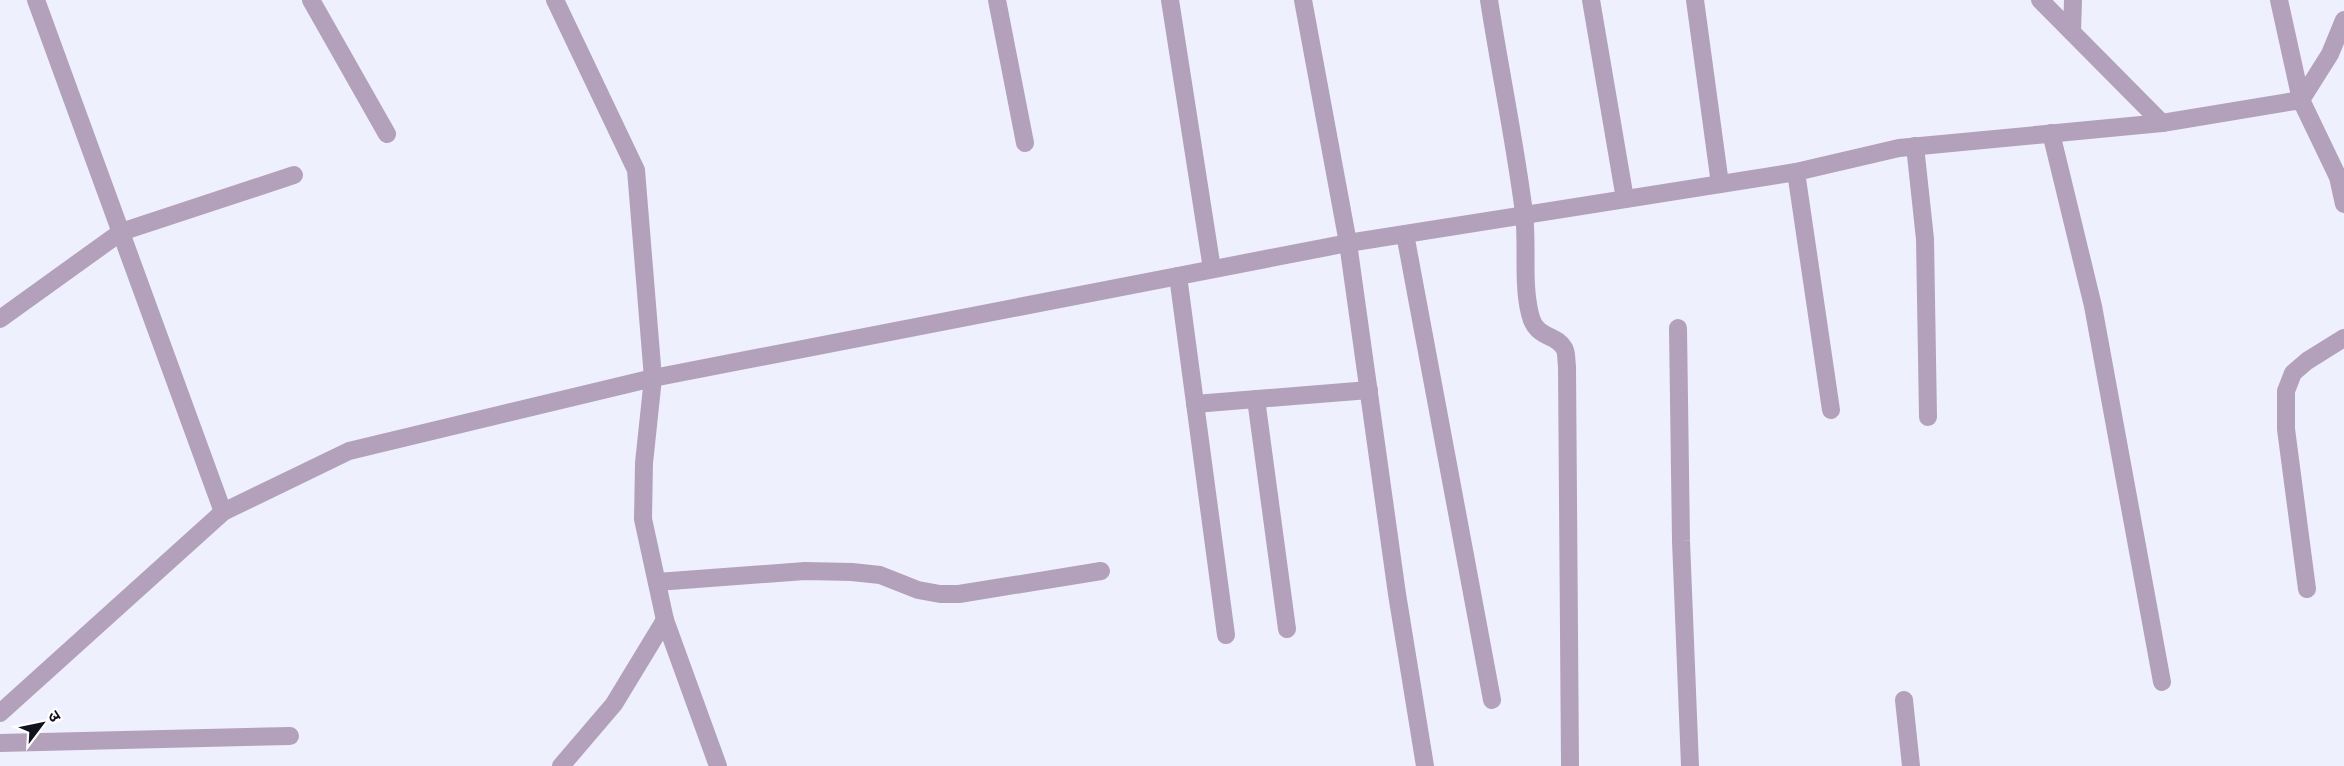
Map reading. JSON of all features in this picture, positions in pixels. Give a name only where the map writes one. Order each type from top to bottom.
[{"type":"street","points":[[36,0],[223,512]]},
{"type":"street","points":[[311,0],[387,134]]},
{"type":"street","points":[[555,0],[636,170],[653,378],[644,463],[644,519],[665,620],[718,766]]},
{"type":"street","points":[[997,0],[1025,143]]},
{"type":"street","points":[[1170,0],[1212,269]]},
{"type":"street","points":[[1303,0],[1348,243],[1397,594],[1425,766]]},
{"type":"street","points":[[1489,0],[1524,215],[1527,299],[1530,317],[1544,336],[1556,340],[1564,348],[1567,366],[1570,766]]},
{"type":"street","points":[[1591,0],[1625,199]]},
{"type":"street","points":[[1695,0],[1720,184]]},
{"type":"street","points":[[2040,0],[2162,123]]},
{"type":"street","points":[[2072,32],[2073,0]]},
{"type":"street","points":[[2279,0],[2301,100],[2341,178],[2344,204]]},
{"type":"street","points":[[0,713],[223,512],[349,451],[653,378],[1348,243],[1796,172],[1899,147],[2162,123],[2301,100],[2330,54],[2344,20]]},
{"type":"street","points":[[2051,133],[2093,306],[2162,682]]},
{"type":"street","points":[[1915,146],[1925,239],[1928,417]]},
{"type":"street","points":[[1796,172],[1831,410]]},
{"type":"street","points":[[0,319],[121,232],[294,175]]},
{"type":"street","points":[[1405,234],[1492,700]]},
{"type":"street","points":[[1178,276],[1226,635]]},
{"type":"street","points":[[1678,328],[1681,541],[1690,766]]},
{"type":"street","points":[[2307,589],[2286,429],[2286,391],[2294,373],[2344,338]]},
{"type":"street","points":[[1195,404],[1369,390]]},
{"type":"street","points":[[1256,399],[1287,630]]},
{"type":"street","points":[[657,582],[805,571],[852,572],[880,575],[897,584],[918,590],[940,594],[959,594],[1101,571]]},
{"type":"street","points":[[561,766],[614,704],[665,620]]},
{"type":"street","points":[[1905,700],[1911,766]]},
{"type":"street","points":[[0,743],[290,736]]}]
